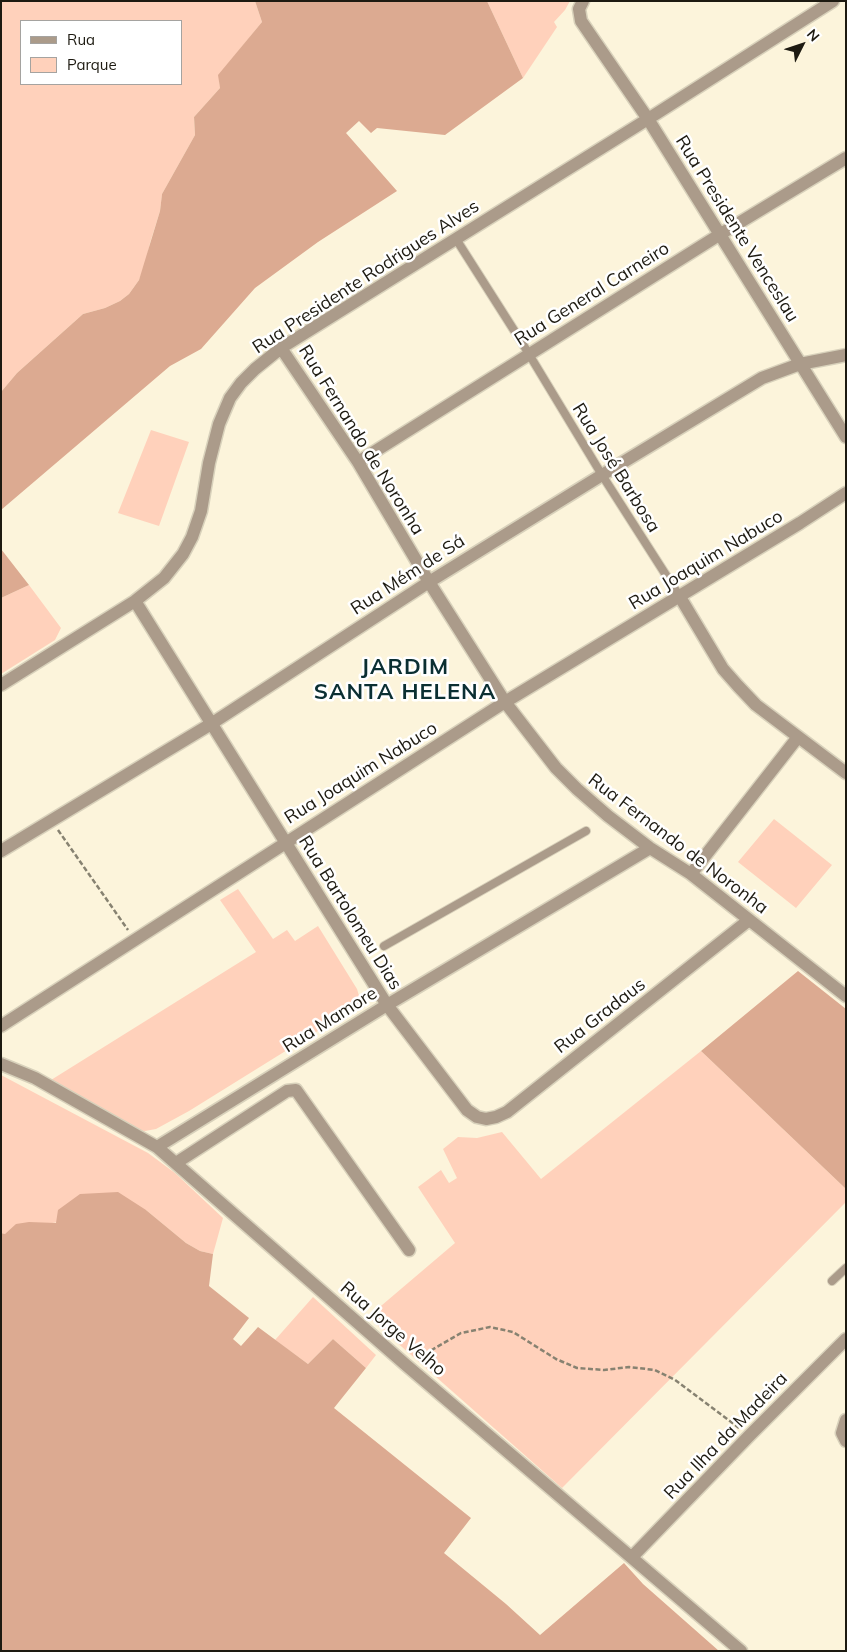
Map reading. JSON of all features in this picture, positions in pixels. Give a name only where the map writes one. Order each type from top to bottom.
[{"type":"street","name":"Rua Presidente Venceslau","points":[[583,1],[579,10],[581,21],[648,119],[846,437]]},
{"type":"street","name":"Rua Presidente Rodrigues Alves","points":[[1,685],[134,601],[164,578],[192,537],[201,511],[209,462],[219,424],[230,398],[255,369],[281,348],[833,1]]},
{"type":"street","name":"Rua General Carneiro","points":[[358,462],[719,235],[846,158]]},
{"type":"street","name":"Rua Fernando de Noronha","points":[[281,348],[358,462],[429,582],[505,702],[556,768],[577,789],[650,848],[691,874],[846,996]]},
{"type":"street","name":"Rua Mém de Sá","points":[[1,851],[211,724],[429,582],[762,378],[800,364],[846,355]]},
{"type":"street","name":"Rua Joaquim Nabuco","points":[[1,1026],[505,702],[680,597],[846,493]]},
{"type":"street","points":[[680,597],[723,669],[738,686],[756,704],[846,773]]},
{"type":"street","name":"Rua Bartolomeu Dias","points":[[134,601],[387,1005],[467,1110]]},
{"type":"street","points":[[691,874],[798,737]]},
{"type":"street","name":"Rua Mamore","points":[[157,1147],[387,1005],[650,848]]},
{"type":"street","name":"Rua Gradaus","points":[[467,1110],[477,1117],[486,1119],[507,1112],[749,920]]},
{"type":"street","name":"Rua Jorge Velho","points":[[1,1064],[35,1078],[157,1147],[406,1365],[741,1651]]},
{"type":"street","points":[[176,1163],[287,1091],[296,1090],[410,1250]]},
{"type":"street","name":"Rua Ilha da Madeira","points":[[632,1557],[846,1339]]},
{"type":"street","points":[[846,1420],[842,1433],[846,1441]]},
{"type":"lane","name":"Rua José Barbosa","points":[[456,239],[680,597]]},
{"type":"lane","points":[[384,946],[586,830]]},
{"type":"lane","points":[[832,1281],[846,1268]]},
{"type":"path","points":[[51,821],[135,939]]},
{"type":"path","points":[[406,1365],[461,1333],[490,1327],[513,1332],[556,1359],[577,1368],[604,1370],[628,1367],[655,1370],[675,1380],[750,1436]]},
{"type":"green space","points":[[1,1],[255,1],[262,22],[219,75],[220,88],[194,117],[195,135],[162,194],[160,211],[139,280],[129,294],[120,301],[105,308],[83,314],[17,373],[1,392]]},
{"type":"green space","points":[[487,1],[570,1],[554,22],[557,27],[523,78]]},
{"type":"green space","points":[[151,430],[189,442],[159,526],[118,513]]},
{"type":"green space","points":[[29,585],[61,628],[55,640],[1,674],[1,598]]},
{"type":"green space","points":[[774,819],[832,865],[796,908],[738,862]]},
{"type":"green space","points":[[238,889],[273,939],[287,930],[295,941],[318,926],[357,989],[360,999],[358,1006],[189,1111],[156,1129],[137,1130],[51,1080],[256,952],[220,900]]},
{"type":"green space","points":[[701,1051],[846,1189],[846,1202],[562,1488],[368,1317],[455,1243],[418,1187],[441,1170],[449,1183],[457,1178],[443,1149],[458,1137],[477,1138],[502,1132],[541,1179]]},
{"type":"green space","points":[[1,1075],[148,1153],[175,1173],[223,1218],[213,1254],[200,1251],[186,1243],[146,1210],[45,1224],[5,1234],[1,1233]]},
{"type":"green space","points":[[313,1297],[376,1355],[366,1368],[333,1339],[308,1364],[275,1340]]},
{"type":"shaded area","points":[[255,1],[487,1],[523,78],[445,135],[377,128],[371,133],[359,121],[346,133],[397,191],[318,242],[255,288],[201,349],[170,366],[1,510],[1,392],[17,373],[83,314],[105,308],[120,301],[129,294],[139,280],[160,211],[162,194],[195,135],[194,117],[220,88],[218,75],[262,22]]},
{"type":"shaded area","points":[[1,549],[29,585],[1,598]]},
{"type":"shaded area","points":[[798,971],[846,1009],[846,1189],[701,1051]]},
{"type":"shaded area","points":[[118,1192],[146,1210],[186,1243],[200,1251],[213,1254],[209,1286],[249,1318],[233,1339],[241,1346],[258,1327],[308,1364],[333,1339],[366,1368],[334,1408],[471,1518],[444,1553],[540,1635],[624,1563],[643,1584],[719,1651],[1,1651],[1,1233],[5,1234],[16,1224],[29,1222],[56,1223],[58,1210],[80,1194]]},
{"type":"district","name":"JARDIM SANTA HELENA","points":[[405,680]]}]
